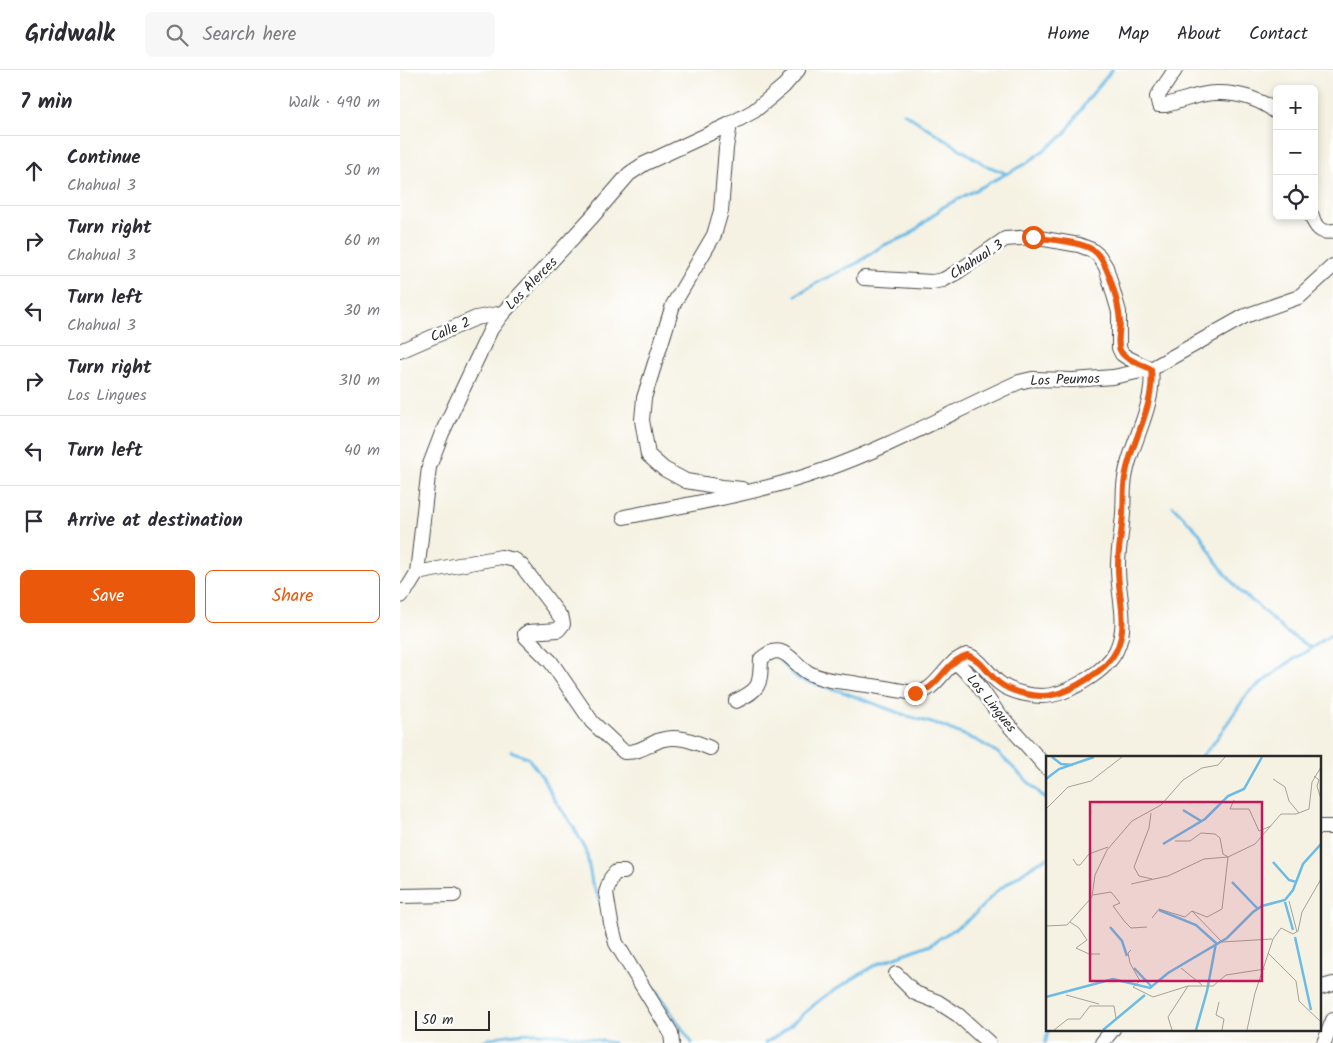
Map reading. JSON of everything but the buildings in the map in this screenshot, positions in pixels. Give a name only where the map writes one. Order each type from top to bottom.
[{"type":"street","name":"Los Alerces","points":[[400,596],[417,573],[429,467],[442,433],[491,329],[503,313],[629,174],[666,153],[730,124],[761,105],[784,86],[798,70]]},
{"type":"street","points":[[1175,70],[1157,97],[1159,104],[1166,105],[1214,92],[1233,94],[1267,105],[1273,110]]},
{"type":"street","points":[[730,124],[721,210],[714,236],[673,305],[644,398],[642,420],[648,455],[664,470],[686,481],[722,487],[759,490]]},
{"type":"street","points":[[1313,220],[1318,229],[1324,232],[1333,231]]},
{"type":"street","name":"Chahual 3","points":[[864,278],[932,282],[943,280],[1005,239],[1033,237],[1078,245],[1092,250],[1099,256],[1106,267],[1119,312],[1119,348],[1122,354],[1151,369]]},
{"type":"street","name":"Los Peumos","points":[[624,517],[759,490],[824,470],[888,445],[1019,382],[1032,379],[1073,380],[1113,377],[1151,369],[1246,316],[1299,296],[1333,266]]},
{"type":"street","name":"Calle 2","points":[[400,351],[476,318],[503,313]]},
{"type":"street","name":"Los Lingues","points":[[1046,767],[997,712],[976,682],[955,661],[967,655],[972,657],[999,683],[1017,691],[1037,696],[1052,695],[1088,679],[1115,654],[1122,638],[1124,624],[1118,566],[1124,484],[1151,388],[1151,369]]},
{"type":"street","points":[[417,573],[501,557],[515,560],[522,566],[562,618],[563,624],[558,630],[528,632],[525,634],[526,638],[551,662],[592,722],[624,752],[632,752],[662,739],[674,738],[687,740],[710,748]]},
{"type":"street","points":[[736,701],[753,692],[761,679],[761,658],[768,653],[777,651],[786,654],[808,673],[828,680],[915,693],[922,693],[929,689],[955,661]]},
{"type":"street","points":[[624,872],[616,872],[611,878],[606,893],[610,923],[616,943],[671,1033],[672,1043]]},
{"type":"street","points":[[400,896],[454,895]]},
{"type":"street","points":[[896,974],[915,993],[938,1002],[958,1015],[989,1043]]},
{"type":"street","points":[[1324,1043],[1333,1020]]},
{"type":"street","points":[[1102,1043],[1111,1030]]},
{"type":"waterway","points":[[796,295],[859,262],[882,246],[909,235],[943,207],[1027,163],[1064,135],[1089,98],[1112,70]]},
{"type":"waterway","points":[[904,113],[985,165],[1005,173]]},
{"type":"waterway","points":[[1173,506],[1200,534],[1215,560],[1240,592],[1286,632],[1312,648]]},
{"type":"waterway","points":[[1202,756],[1213,744],[1248,693],[1285,665],[1333,634]]},
{"type":"waterway","points":[[777,657],[799,679],[942,726],[978,741],[998,753],[1046,799]]},
{"type":"waterway","points":[[511,751],[528,758],[573,826],[586,850],[592,883],[602,905]]},
{"type":"waterway","points":[[765,1043],[780,1034],[822,998],[877,964],[931,944],[970,919],[997,891],[1046,858]]},
{"type":"waterway","points":[[641,972],[692,1043]]},
{"type":"waterway","points":[[1045,1043],[1049,1030]]},
{"type":"waterway","points":[[477,1043],[493,1038],[527,1033],[545,1033],[613,1043]]},
{"type":"route","points":[[915,693],[922,693],[929,689],[945,670],[960,657],[967,655],[978,661],[999,683],[1017,691],[1037,696],[1052,695],[1088,679],[1115,654],[1122,638],[1124,624],[1118,583],[1118,566],[1124,484],[1151,388],[1151,369],[1128,358],[1122,354],[1119,348],[1119,312],[1106,267],[1099,256],[1092,250],[1078,245],[1033,237]]}]
